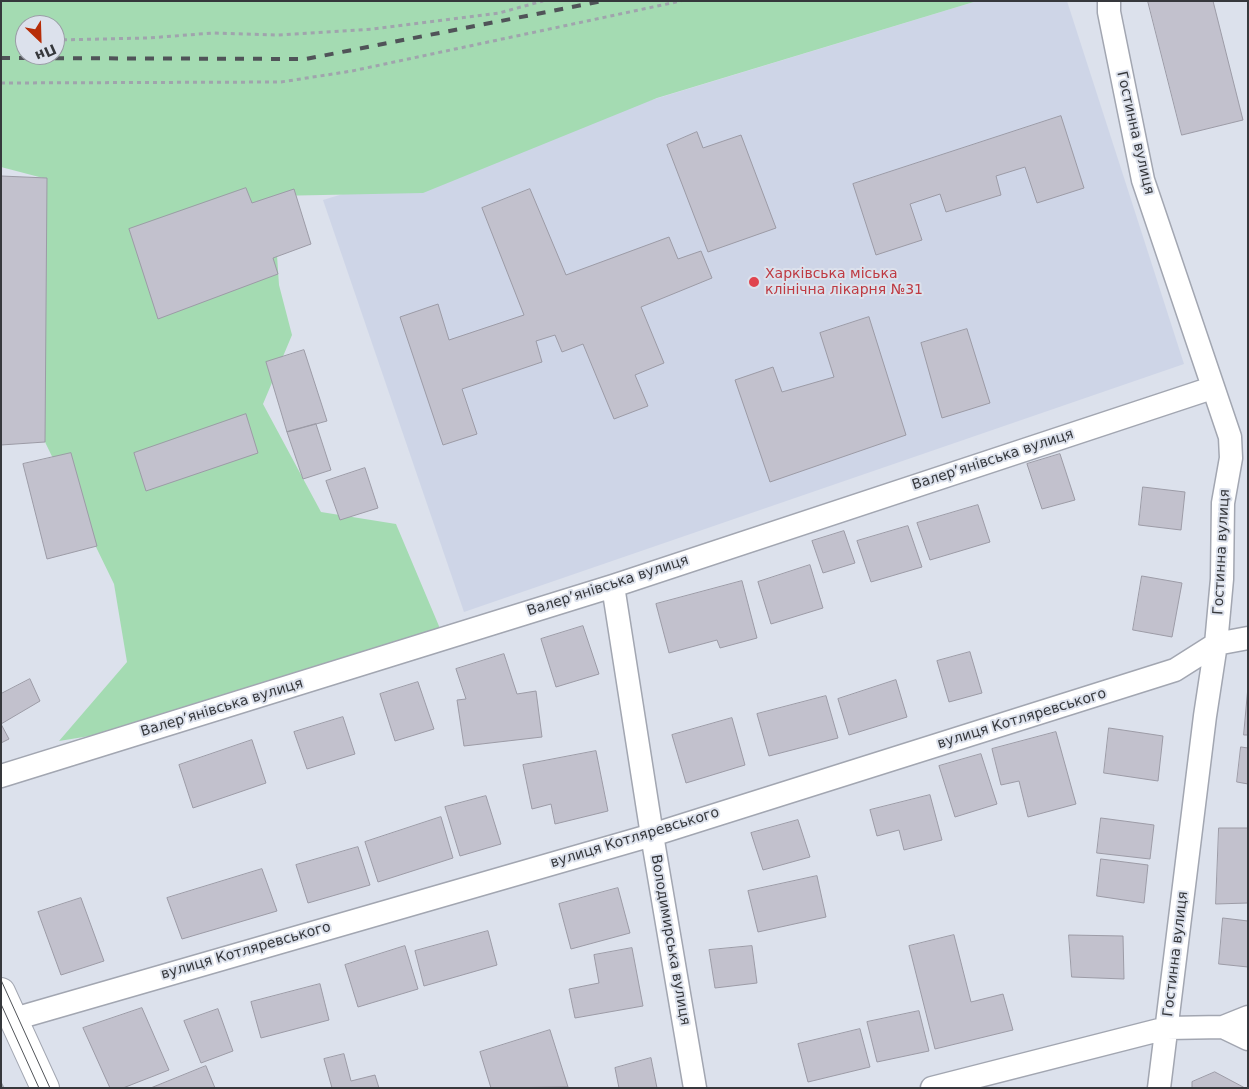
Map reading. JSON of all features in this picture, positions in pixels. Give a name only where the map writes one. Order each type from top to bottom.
[{"type":"street","name":"Гостинна вулиця","points":[[1109,1],[1109,12],[1144,180],[1212,388],[1230,437],[1231,458],[1223,502],[1222,579],[1216,644],[1205,716],[1159,1088]]},
{"type":"street","name":"Валер’янівська вулиця","points":[[1,776],[612,586],[1212,388]]},
{"type":"street","name":"Володимирська вулиця","points":[[612,586],[695,1088]]},
{"type":"street","name":"вулиця Котляревського","points":[[14,1019],[652,835],[1175,670],[1216,644],[1248,638]]},
{"type":"street","points":[[1,992],[45,1088]]},
{"type":"street","points":[[932,1088],[1166,1028],[1223,1027],[1248,1017]]},
{"type":"street","points":[[1223,1027],[1248,1039]]},
{"type":"path","points":[[65,40],[148,38],[213,33],[278,35],[373,29],[499,13],[543,1]]},
{"type":"path","points":[[1,83],[281,82],[352,71],[681,1]]},
{"type":"path","points":[[1,1084],[3,1088]]},
{"type":"shaded area","name":"Харківська міська клінічна лікарня №31","points":[[977,1],[1067,1],[1184,364],[464,612],[323,200]]},
{"type":"green space","points":[[1,1],[977,1],[657,98],[423,193],[273,196],[279,285],[292,335],[263,404],[321,512],[396,524],[444,638],[176,722],[59,741],[127,662],[114,584],[45,442],[43,178],[1,167]]},
{"type":"building","points":[[1148,1],[1213,1],[1243,120],[1182,135]]},
{"type":"building","points":[[1061,116],[1084,188],[1037,203],[1025,167],[996,176],[1001,195],[946,212],[940,194],[910,204],[922,240],[876,255],[853,184]]},
{"type":"building","points":[[697,132],[703,148],[741,135],[776,228],[708,252],[667,145]]},
{"type":"building","points":[[1,176],[47,178],[45,442],[1,445]]},
{"type":"building","points":[[246,188],[252,203],[294,189],[311,244],[273,258],[278,274],[158,319],[129,229]]},
{"type":"building","points":[[530,189],[566,275],[669,237],[678,259],[701,251],[712,278],[641,307],[664,363],[635,375],[648,406],[614,419],[583,344],[562,352],[555,335],[536,341],[542,362],[462,389],[477,434],[443,445],[400,317],[438,304],[449,340],[524,315],[482,208]]},
{"type":"building","points":[[869,317],[906,435],[770,482],[735,380],[773,367],[782,392],[834,377],[820,333]]},
{"type":"building","points":[[967,329],[990,403],[942,418],[921,343]]},
{"type":"building","points":[[304,350],[327,421],[287,432],[266,362]]},
{"type":"building","points":[[246,414],[258,453],[146,491],[134,453]]},
{"type":"building","points":[[316,424],[331,470],[303,479],[287,432]]},
{"type":"building","points":[[71,453],[97,546],[47,559],[23,464]]},
{"type":"building","points":[[1060,454],[1075,500],[1042,509],[1027,464]]},
{"type":"building","points":[[365,468],[378,508],[340,520],[326,481]]},
{"type":"building","points":[[1143,487],[1185,492],[1181,530],[1139,525]]},
{"type":"building","points":[[978,505],[990,542],[930,560],[917,523]]},
{"type":"building","points":[[908,526],[922,567],[871,582],[857,541]]},
{"type":"building","points":[[844,531],[855,563],[823,573],[812,541]]},
{"type":"building","points":[[810,565],[823,608],[771,624],[758,582]]},
{"type":"building","points":[[1142,576],[1182,583],[1172,637],[1133,630]]},
{"type":"building","points":[[742,581],[757,638],[720,648],[717,640],[669,653],[656,604]]},
{"type":"building","points":[[583,626],[599,674],[556,687],[541,639]]},
{"type":"building","points":[[970,652],[982,693],[949,702],[937,661]]},
{"type":"building","points":[[504,654],[517,694],[536,691],[542,737],[464,746],[457,700],[466,699],[456,669]]},
{"type":"building","points":[[30,679],[40,701],[1,724],[1,694]]},
{"type":"building","points":[[896,680],[907,717],[849,735],[838,699]]},
{"type":"building","points":[[418,682],[434,729],[395,741],[380,694]]},
{"type":"building","points":[[1248,687],[1248,735],[1244,735]]},
{"type":"building","points":[[826,696],[838,738],[769,756],[757,714]]},
{"type":"building","points":[[343,717],[355,754],[307,769],[294,732]]},
{"type":"building","points":[[732,718],[745,765],[686,783],[672,735]]},
{"type":"building","points":[[1,724],[9,739],[1,743]]},
{"type":"building","points":[[1109,728],[1163,736],[1158,781],[1104,773]]},
{"type":"building","points":[[1056,732],[1076,804],[1028,817],[1019,781],[1001,785],[992,749]]},
{"type":"building","points":[[252,740],[266,783],[193,808],[179,765]]},
{"type":"building","points":[[1241,747],[1248,748],[1248,784],[1237,782]]},
{"type":"building","points":[[596,751],[608,811],[555,824],[551,804],[532,809],[523,765]]},
{"type":"building","points":[[981,754],[997,804],[955,817],[939,766]]},
{"type":"building","points":[[930,795],[942,840],[904,850],[899,830],[877,836],[870,810]]},
{"type":"building","points":[[486,796],[501,844],[460,856],[445,807]]},
{"type":"building","points":[[441,817],[453,858],[378,882],[365,842]]},
{"type":"building","points":[[1101,818],[1154,825],[1150,859],[1097,853]]},
{"type":"building","points":[[798,820],[810,857],[763,870],[751,833]]},
{"type":"building","points":[[1219,828],[1248,828],[1248,903],[1216,904]]},
{"type":"building","points":[[358,847],[370,885],[308,903],[296,865]]},
{"type":"building","points":[[1101,859],[1148,865],[1144,903],[1097,896]]},
{"type":"building","points":[[262,869],[277,911],[182,939],[167,898]]},
{"type":"building","points":[[817,876],[826,917],[758,932],[748,891]]},
{"type":"building","points":[[618,888],[630,933],[571,949],[559,904]]},
{"type":"building","points":[[81,898],[104,961],[61,975],[38,912]]},
{"type":"building","points":[[1223,918],[1248,921],[1248,967],[1219,964]]},
{"type":"building","points":[[488,931],[497,965],[424,986],[415,951]]},
{"type":"building","points":[[954,935],[971,1002],[1003,994],[1013,1030],[935,1049],[909,946]]},
{"type":"building","points":[[1069,935],[1123,936],[1124,979],[1072,977]]},
{"type":"building","points":[[405,946],[418,989],[358,1007],[345,965]]},
{"type":"building","points":[[752,946],[757,983],[715,988],[709,950]]},
{"type":"building","points":[[632,948],[643,1006],[575,1018],[569,989],[599,983],[594,955]]},
{"type":"building","points":[[320,984],[329,1020],[261,1038],[251,1002]]},
{"type":"building","points":[[142,1008],[169,1070],[123,1088],[110,1088],[83,1028]]},
{"type":"building","points":[[218,1009],[233,1051],[201,1063],[184,1021]]},
{"type":"building","points":[[919,1011],[929,1051],[877,1062],[867,1022]]},
{"type":"building","points":[[860,1029],[870,1067],[808,1082],[798,1044]]},
{"type":"building","points":[[550,1030],[568,1087],[491,1088],[480,1052]]},
{"type":"building","points":[[344,1054],[351,1081],[375,1075],[379,1088],[332,1088],[324,1059]]},
{"type":"building","points":[[651,1058],[657,1088],[619,1088],[615,1068]]},
{"type":"building","points":[[206,1066],[215,1088],[151,1088]]},
{"type":"building","points":[[1215,1072],[1245,1088],[1192,1088],[1192,1082]]},
{"type":"tram line","points":[[1,980],[50,1088]]},
{"type":"tram line","points":[[1,1004],[39,1088]]},
{"type":"railway","points":[[1,58],[306,59],[603,1]]},
{"type":"place","name":"Харківська міська клінічна лікарня №31","points":[[754,282]]}]
